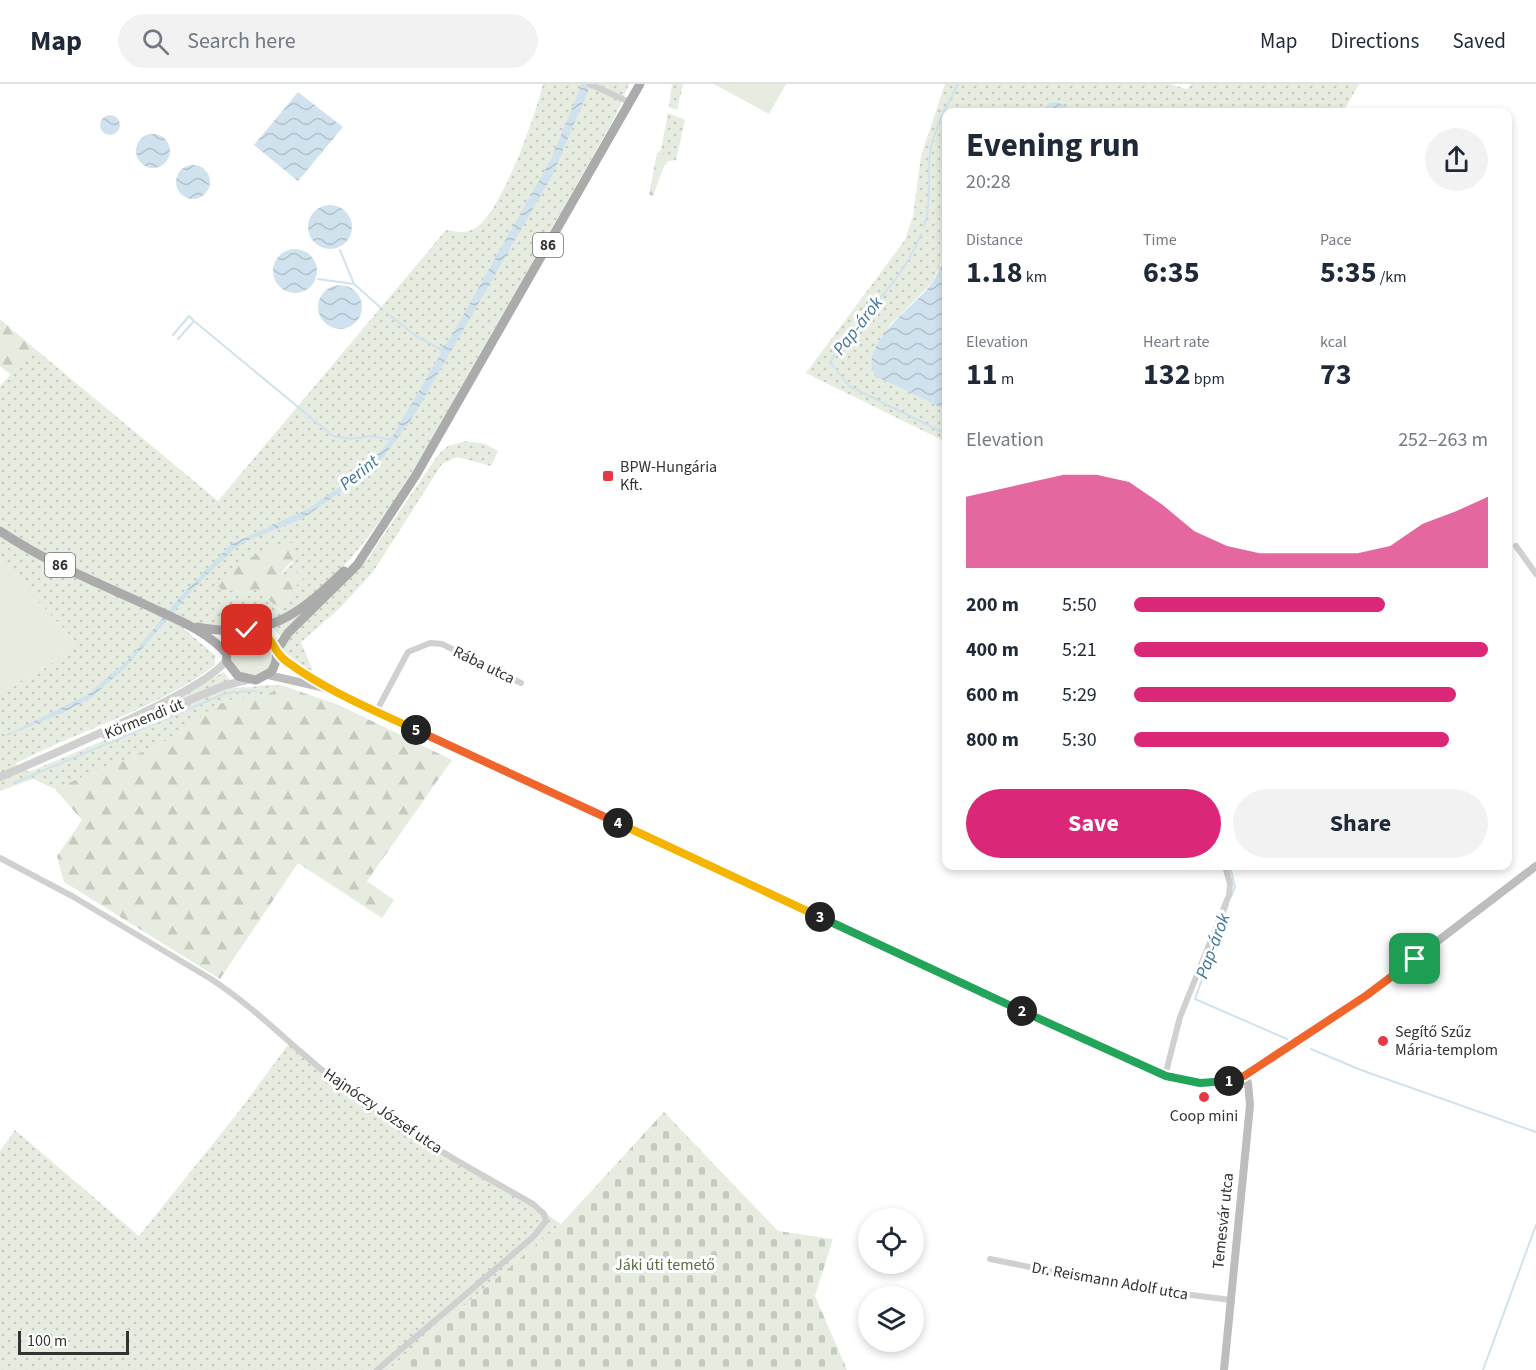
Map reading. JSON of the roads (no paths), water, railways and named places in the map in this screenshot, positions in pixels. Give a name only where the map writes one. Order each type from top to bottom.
[{"type":"main road","name":"86","points":[[268,675],[276,664],[277,653],[292,629],[352,570],[380,531],[429,453],[640,84]]},
{"type":"main road","name":"86","points":[[0,531],[54,562],[187,624],[215,641],[227,656],[234,674],[246,680]]},
{"type":"main road","name":"86","points":[[227,656],[231,640],[288,616],[322,590],[380,531]]},
{"type":"main road","name":"86","points":[[187,624],[252,630]]},
{"type":"main road","points":[[252,630],[270,637],[277,653],[301,673],[344,697]]},
{"type":"main road","points":[[246,680],[260,679],[268,675],[315,684],[1166,1076],[1200,1083],[1229,1081],[1244,1076],[1367,995],[1536,866]]},
{"type":"main road","name":"Temesvár utca","points":[[1224,1370],[1250,1105],[1248,1083],[1244,1076]]},
{"type":"street","points":[[590,84],[629,102]]},
{"type":"street","points":[[1516,546],[1536,574]]},
{"type":"street","name":"Rába utca","points":[[376,712],[408,652],[430,643],[442,644],[521,683]]},
{"type":"street","name":"Körmendi út","points":[[42,759],[123,722],[200,682],[222,667],[227,656]]},
{"type":"street","name":"Körmendi út","points":[[0,777],[226,685],[246,680]]},
{"type":"street","name":"Hajnóczy József utca","points":[[0,858],[72,897],[211,979],[252,1009],[318,1068],[368,1105],[419,1138],[540,1209],[546,1221],[533,1237],[377,1370]]},
{"type":"street","points":[[1166,1076],[1180,1017],[1229,895],[1230,884],[1226,870]]},
{"type":"street","name":"Dr. Reismann Adolf utca","points":[[990,1259],[1128,1287],[1231,1300]]},
{"type":"water","points":[[582,84],[590,84],[553,174],[413,417],[376,467],[302,519],[248,540],[234,549],[196,586],[126,667],[92,697],[63,713],[0,738],[87,695],[129,659],[179,598],[231,544],[308,509],[365,469],[389,441],[386,439],[392,437],[441,353],[439,349],[448,342],[551,159]]},
{"type":"water","points":[[298,92],[343,127],[298,181],[254,145]]},
{"type":"water","points":[[1057,102],[1068,108],[1046,108],[1049,103]]},
{"type":"water","points":[[110,115],[117,118],[120,125],[117,132],[110,135],[103,132],[100,125],[103,118]]},
{"type":"water","points":[[153,134],[165,139],[170,151],[165,163],[153,168],[141,163],[136,151],[141,139]]},
{"type":"water","points":[[193,165],[205,170],[210,182],[205,194],[193,199],[181,194],[176,182],[181,170]]},
{"type":"water","points":[[330,205],[346,211],[352,227],[346,243],[330,249],[314,243],[308,227],[314,211]]},
{"type":"water","points":[[295,249],[311,255],[317,271],[311,287],[295,293],[279,287],[273,271],[279,255]]},
{"type":"water","points":[[942,262],[942,408],[875,376],[872,363],[874,351],[881,338],[932,283]]},
{"type":"water","points":[[340,285],[356,291],[362,307],[356,323],[340,329],[324,323],[318,307],[324,291]]},
{"type":"waterway","name":"Pap-árok","points":[[946,108],[958,84]]},
{"type":"waterway","name":"Pap-árok","points":[[924,226],[929,199],[930,153],[942,115]]},
{"type":"waterway","name":"Pap-árok","points":[[921,234],[892,284],[830,362],[849,386],[942,432]]},
{"type":"waterway","points":[[340,250],[354,284],[380,307]]},
{"type":"waterway","points":[[318,279],[354,284]]},
{"type":"waterway","points":[[387,313],[416,336],[442,350]]},
{"type":"waterway","points":[[173,335],[189,316],[193,320]]},
{"type":"waterway","points":[[178,339],[194,321],[333,436],[351,439],[370,436],[388,439]]},
{"type":"waterway","points":[[14,783],[222,695],[256,691]]},
{"type":"waterway","name":"Pap-árok","points":[[1231,870],[1235,887],[1231,897]]},
{"type":"waterway","name":"Pap-árok","points":[[1228,905],[1195,999],[1287,1039]]},
{"type":"waterway","name":"Pap-árok","points":[[1311,1049],[1361,1070],[1536,1132]]},
{"type":"waterway","name":"Pap-árok","points":[[1483,1370],[1536,1225]]},
{"type":"place","name":"BPW-Hungária Kft.","points":[[608,476]]},
{"type":"place","name":"Segítő Szűz Mária-templom","points":[[1383,1041]]},
{"type":"place","name":"Coop mini","points":[[1204,1097]]},
{"type":"water label","name":"Perint","points":[[359,473]]},
{"type":"park label","name":"Jáki úti temető","points":[[665,1265]]}]
